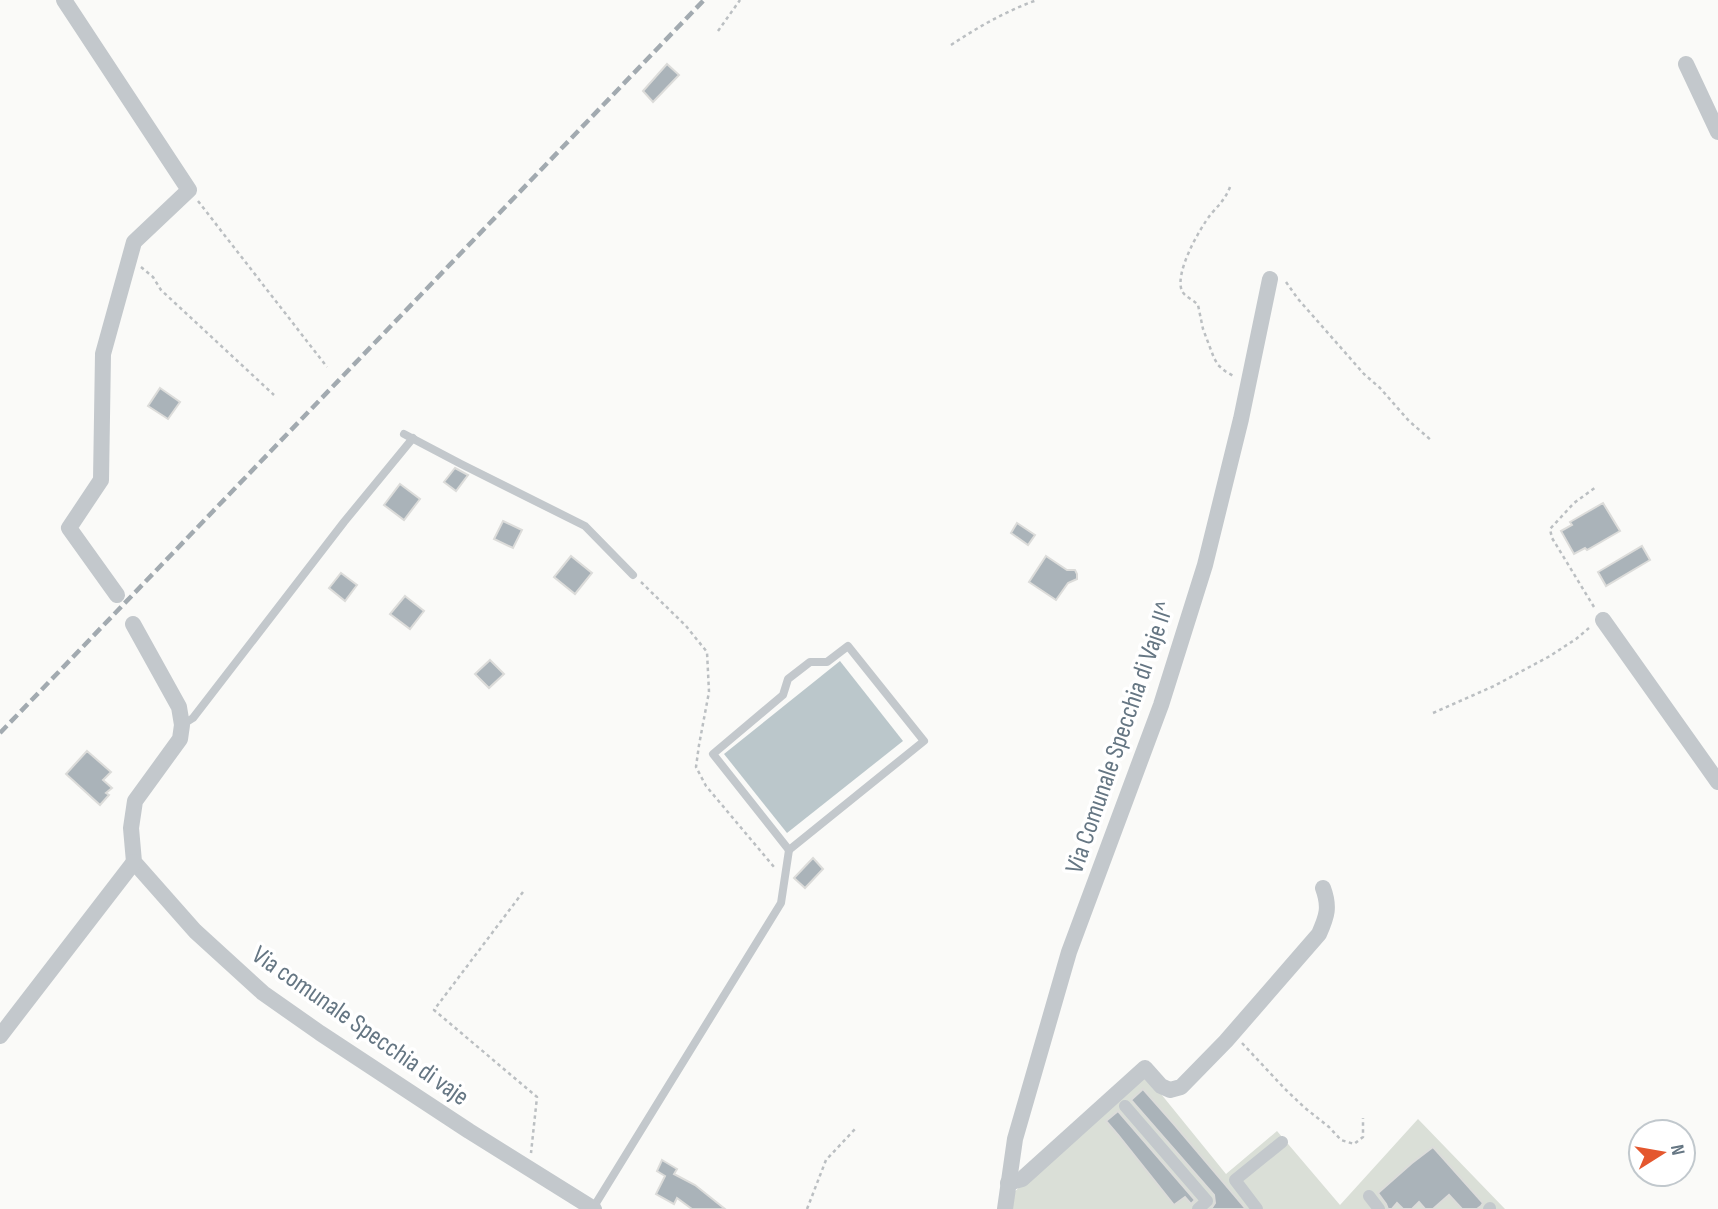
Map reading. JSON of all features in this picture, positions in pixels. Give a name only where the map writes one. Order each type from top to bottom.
[{"type":"street","points":[[64,0],[189,190],[134,242],[103,354],[101,480],[69,528],[117,595]]},
{"type":"street","points":[[1686,64],[1718,132]]},
{"type":"street","name":"Via Comunale Specchia di Vaje II^","points":[[1005,1209],[1014,1139],[1069,953],[1161,705],[1205,565],[1270,279]]},
{"type":"street","points":[[1603,620],[1718,782]]},
{"type":"street","points":[[0,1036],[134,862],[131,828],[135,801],[180,739],[182,725],[179,707],[133,624]]},
{"type":"street","name":"Via comunale Specchia di vaje","points":[[134,862],[195,931],[263,993],[320,1033],[593,1209]]},
{"type":"street","points":[[1008,1183],[1022,1179],[1145,1068],[1161,1086],[1170,1090],[1181,1087],[1226,1041],[1320,933],[1327,915],[1327,900],[1323,888]]},
{"type":"street","points":[[1125,1106],[1206,1207]]},
{"type":"street","points":[[1257,1209],[1235,1180],[1282,1142]]},
{"type":"street","points":[[1368,1196],[1379,1209]]},
{"type":"lane","points":[[404,433],[585,526],[633,575]]},
{"type":"lane","points":[[182,725],[193,718],[344,522],[414,439]]},
{"type":"lane","points":[[593,1209],[781,903],[789,849],[924,741],[848,646],[827,662],[810,662],[788,679],[783,695],[713,754],[789,849]]},
{"type":"path","points":[[718,31],[740,0]]},
{"type":"path","points":[[950,45],[975,29],[1037,0]]},
{"type":"path","points":[[1230,187],[1205,224],[1182,267],[1181,285],[1183,293],[1198,305],[1209,348],[1218,365],[1248,382]]},
{"type":"path","points":[[189,190],[327,367]]},
{"type":"path","points":[[129,261],[146,270],[161,290],[274,395]]},
{"type":"path","points":[[1270,279],[1275,276],[1286,282],[1364,374],[1432,441]]},
{"type":"path","points":[[1433,713],[1494,686],[1550,656],[1603,620],[1552,538],[1550,529],[1574,503],[1596,487]]},
{"type":"path","points":[[633,575],[686,626],[708,652],[709,692],[696,767],[706,786],[785,881]]},
{"type":"path","points":[[523,892],[434,1010],[537,1097],[530,1168]]},
{"type":"path","points":[[1226,1041],[1242,1042],[1285,1089],[1341,1140],[1354,1144],[1363,1137],[1363,1118]]},
{"type":"path","points":[[807,1209],[826,1160],[856,1128]]},
{"type":"shaded area","points":[[840,661],[903,741],[787,833],[724,754]]},
{"type":"shaded area","points":[[1144,1073],[1226,1174],[1277,1131],[1340,1205],[1418,1119],[1505,1209],[1012,1209],[1013,1193]]},
{"type":"building","points":[[667,64],[679,75],[653,102],[643,91]]},
{"type":"building","points":[[160,388],[180,402],[168,419],[148,406]]},
{"type":"building","points":[[455,468],[468,475],[456,491],[444,482]]},
{"type":"building","points":[[400,484],[420,499],[404,520],[384,505]]},
{"type":"building","points":[[1603,503],[1620,531],[1587,550],[1585,548],[1574,554],[1561,531],[1572,525],[1570,522]]},
{"type":"building","points":[[503,521],[522,530],[513,548],[494,539]]},
{"type":"building","points":[[1017,523],[1035,535],[1028,545],[1011,533]]},
{"type":"building","points":[[1642,546],[1650,560],[1606,586],[1598,572]]},
{"type":"building","points":[[571,556],[592,573],[575,594],[554,577]]},
{"type":"building","points":[[1046,556],[1067,570],[1075,570],[1077,574],[1077,579],[1068,583],[1056,600],[1029,582]]},
{"type":"building","points":[[341,573],[357,585],[345,601],[329,588]]},
{"type":"building","points":[[405,596],[424,611],[410,629],[390,614]]},
{"type":"building","points":[[490,660],[504,674],[489,688],[475,674]]},
{"type":"building","points":[[87,751],[111,772],[103,780],[112,788],[100,805],[66,774]]},
{"type":"building","points":[[813,858],[823,869],[805,888],[794,878]]},
{"type":"building","points":[[1143,1089],[1246,1209],[1211,1209],[1215,1203],[1214,1195],[1131,1100]]},
{"type":"building","points":[[1118,1111],[1195,1200],[1191,1204],[1185,1197],[1174,1205],[1106,1121]]},
{"type":"building","points":[[1433,1147],[1483,1203],[1481,1206],[1477,1209],[1462,1209],[1449,1195],[1433,1209],[1425,1209],[1419,1202],[1412,1209],[1403,1209],[1397,1203],[1392,1209],[1388,1209],[1378,1193]]},
{"type":"building","points":[[662,1160],[677,1169],[674,1174],[695,1185],[725,1209],[692,1209],[677,1198],[674,1204],[656,1194],[665,1176],[657,1171]]},
{"type":"railway","points":[[0,733],[704,0]]}]
